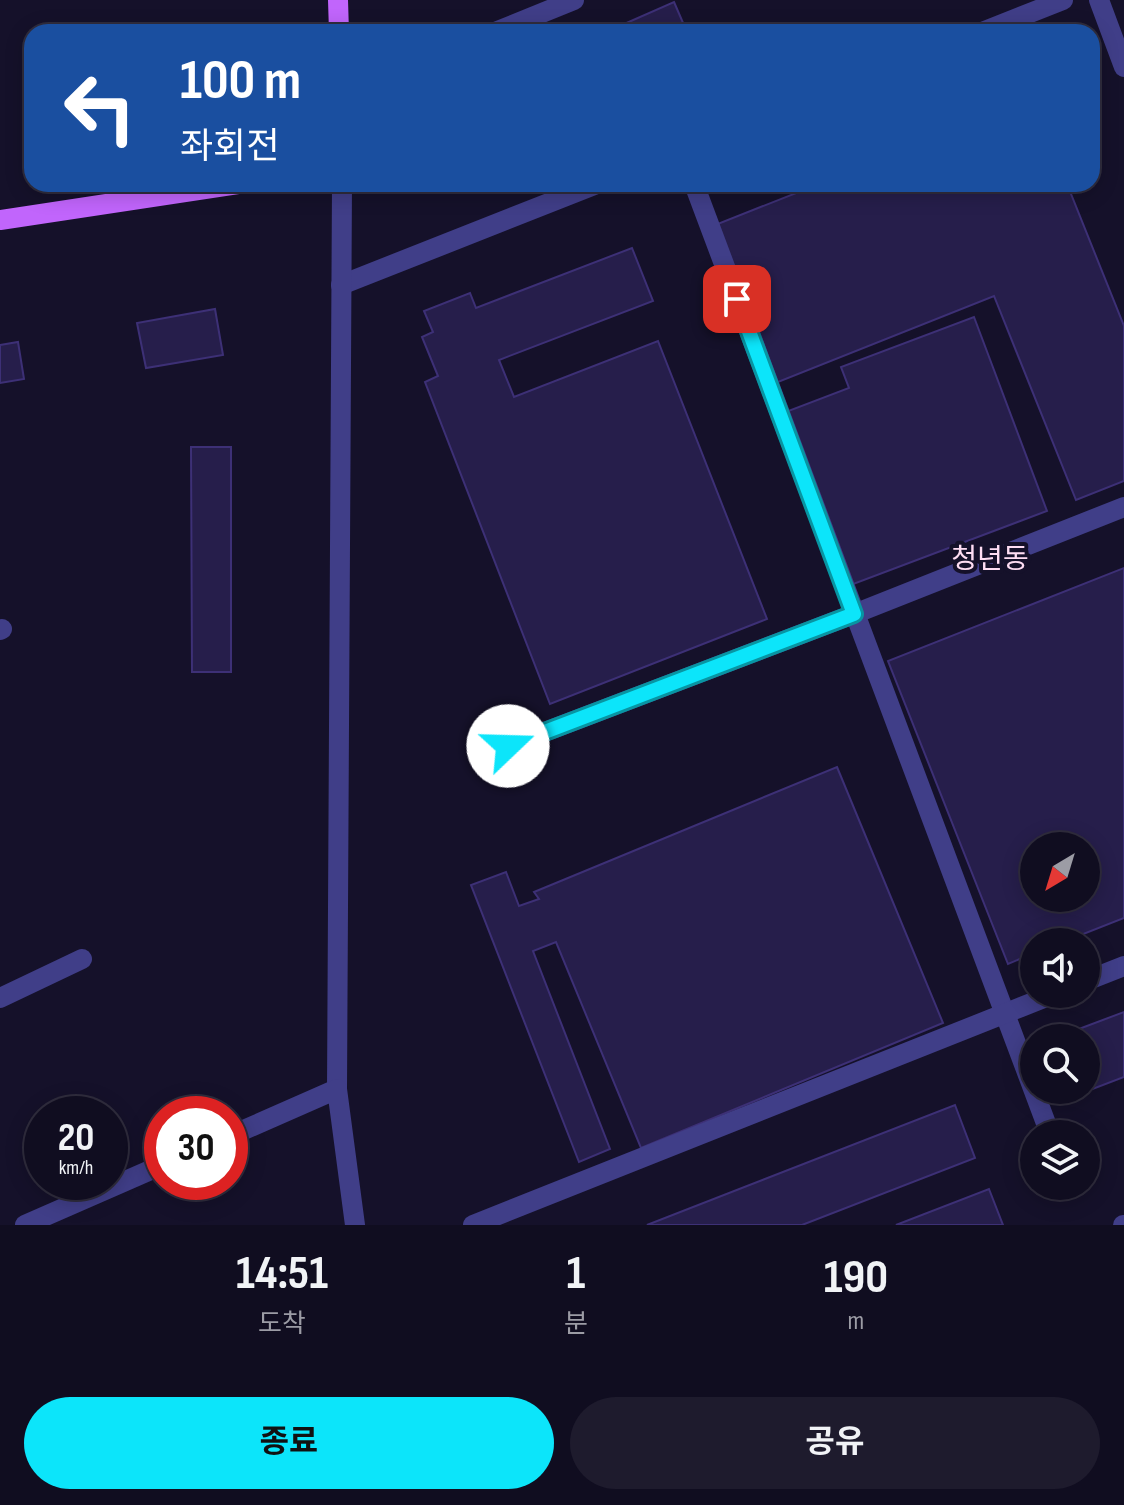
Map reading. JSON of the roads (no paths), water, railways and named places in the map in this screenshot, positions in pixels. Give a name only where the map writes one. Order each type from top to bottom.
[{"type":"main road","points":[[338,0],[339,24]]},
{"type":"main road","points":[[0,220],[185,192]]},
{"type":"street","points":[[515,24],[574,0]]},
{"type":"street","points":[[1002,24],[1063,0]]},
{"type":"street","points":[[1099,0],[1124,67]]},
{"type":"street","points":[[342,192],[337,1089],[355,1225]]},
{"type":"street","points":[[341,285],[577,192]]},
{"type":"street","points":[[697,192],[1045,1120]]},
{"type":"street","points":[[508,746],[1124,507]]},
{"type":"street","points":[[0,998],[82,959]]},
{"type":"street","points":[[1100,975],[1124,966]]},
{"type":"street","points":[[473,1225],[1020,1008]]},
{"type":"street","points":[[248,1128],[337,1089]]},
{"type":"street","points":[[25,1225],[144,1173]]},
{"type":"district","name":"청년동","points":[[990,559]]}]
